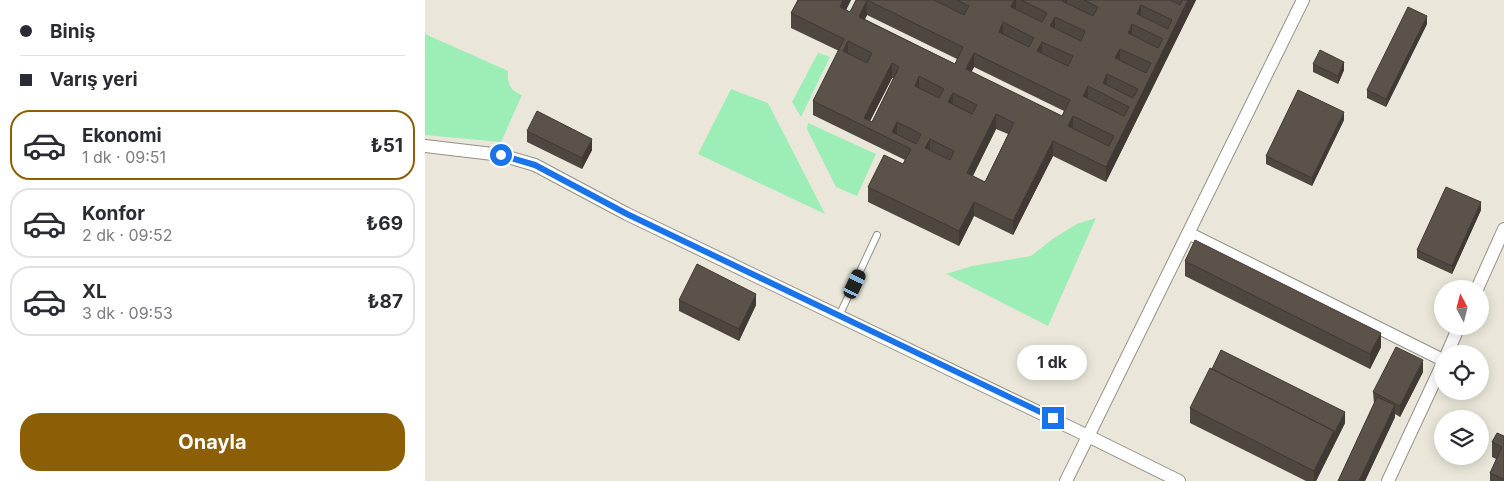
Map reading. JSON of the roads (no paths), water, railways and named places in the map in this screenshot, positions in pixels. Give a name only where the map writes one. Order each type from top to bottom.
[{"type":"street","points":[[1066,481],[1303,0]]},
{"type":"street","points":[[425,146],[501,155],[535,165],[627,214],[1179,481]]},
{"type":"street","points":[[1481,280],[1504,229]]},
{"type":"street","points":[[1188,233],[1434,357]]},
{"type":"street","points":[[1388,481],[1434,381]]},
{"type":"lane","points":[[839,316],[877,235]]}]
